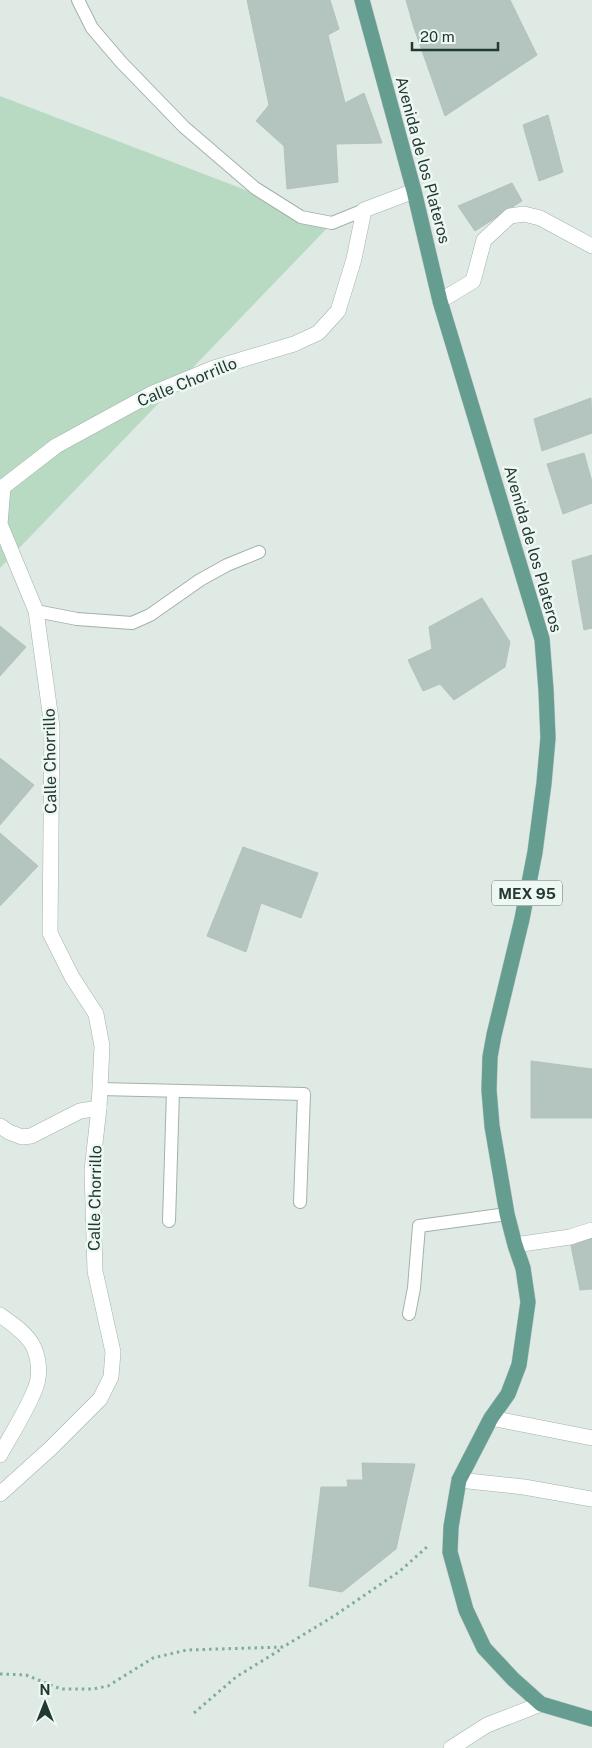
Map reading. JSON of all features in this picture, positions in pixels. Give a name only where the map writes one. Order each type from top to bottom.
[{"type":"main road","name":"Avenida de los Plateros","points":[[362,0],[414,191],[440,301],[542,639],[546,682],[548,738],[535,852],[522,919],[490,1057],[492,1126],[507,1214],[523,1268],[528,1302],[519,1365],[508,1394],[491,1418],[459,1480],[450,1527],[450,1552],[466,1610],[484,1648],[513,1679],[541,1704],[592,1719]]},
{"type":"street","points":[[364,210],[414,191]]},
{"type":"street","name":"Calle Chorrillo","points":[[0,1494],[51,1448],[100,1399],[111,1376],[112,1352],[95,1271],[92,1170],[99,1108],[102,1046],[96,1014],[72,978],[50,933],[52,727],[36,611],[0,524],[3,487],[56,446],[152,394],[214,368],[294,344],[318,333],[338,311],[354,259],[364,210]]},
{"type":"street","points":[[440,301],[473,281],[484,240],[510,216],[524,214],[540,218],[592,246]]},
{"type":"street","points":[[0,1126],[8,1132],[22,1137],[32,1136],[80,1112],[99,1108]]},
{"type":"street","points":[[515,1245],[570,1237],[592,1230]]},
{"type":"street","points":[[0,1315],[31,1342],[37,1356],[38,1368],[36,1388],[0,1455]]},
{"type":"street","points":[[491,1418],[592,1438]]},
{"type":"street","points":[[459,1480],[533,1489],[592,1499]]},
{"type":"street","points":[[451,1748],[487,1725],[541,1704]]},
{"type":"lane","points":[[78,0],[92,28],[121,62],[184,127],[255,188],[301,217],[332,224],[364,210]]},
{"type":"lane","points":[[36,611],[77,619],[132,624],[150,615],[207,576],[259,552]]},
{"type":"lane","points":[[100,1089],[304,1094],[300,1202]]},
{"type":"lane","points":[[169,1221],[174,1091]]},
{"type":"lane","points":[[409,1314],[414,1288],[419,1226],[507,1214]]},
{"type":"path","points":[[194,1713],[236,1677],[334,1616],[400,1571],[450,1527]]},
{"type":"path","points":[[0,1674],[26,1675],[61,1689],[93,1689],[108,1686],[153,1658],[187,1650],[283,1647]]},
{"type":"green space","points":[[0,96],[332,223],[0,568]]},
{"type":"building","points":[[247,0],[330,0],[339,29],[328,35],[345,103],[284,146],[256,121],[269,105]]},
{"type":"building","points":[[406,0],[455,0],[414,28]]},
{"type":"building","points":[[455,0],[510,0],[537,55],[445,116],[414,28]]},
{"type":"building","points":[[364,93],[382,143],[336,144],[338,182],[287,189],[284,146],[345,103]]},
{"type":"building","points":[[548,115],[563,172],[539,181],[523,125]]},
{"type":"building","points":[[512,183],[522,201],[475,231],[458,206]]},
{"type":"building","points":[[591,398],[592,433],[542,451],[534,419]]},
{"type":"building","points":[[584,453],[592,482],[592,503],[563,514],[547,464]]},
{"type":"building","points":[[592,555],[592,628],[584,630],[572,561]]},
{"type":"building","points":[[482,598],[510,642],[505,667],[454,700],[440,684],[423,691],[408,660],[432,649],[429,627]]},
{"type":"building","points":[[0,626],[26,647],[0,676]]},
{"type":"building","points":[[0,758],[34,785],[0,825]]},
{"type":"building","points":[[0,833],[38,866],[0,906]]},
{"type":"building","points":[[243,847],[318,873],[301,918],[261,903],[246,952],[207,936]]},
{"type":"building","points":[[531,1061],[592,1069],[592,1118],[531,1118]]},
{"type":"building","points":[[592,1234],[592,1289],[580,1290],[570,1241]]},
{"type":"building","points":[[362,1463],[415,1464],[396,1549],[342,1592],[309,1586],[321,1487],[348,1487],[347,1480],[363,1480]]}]
